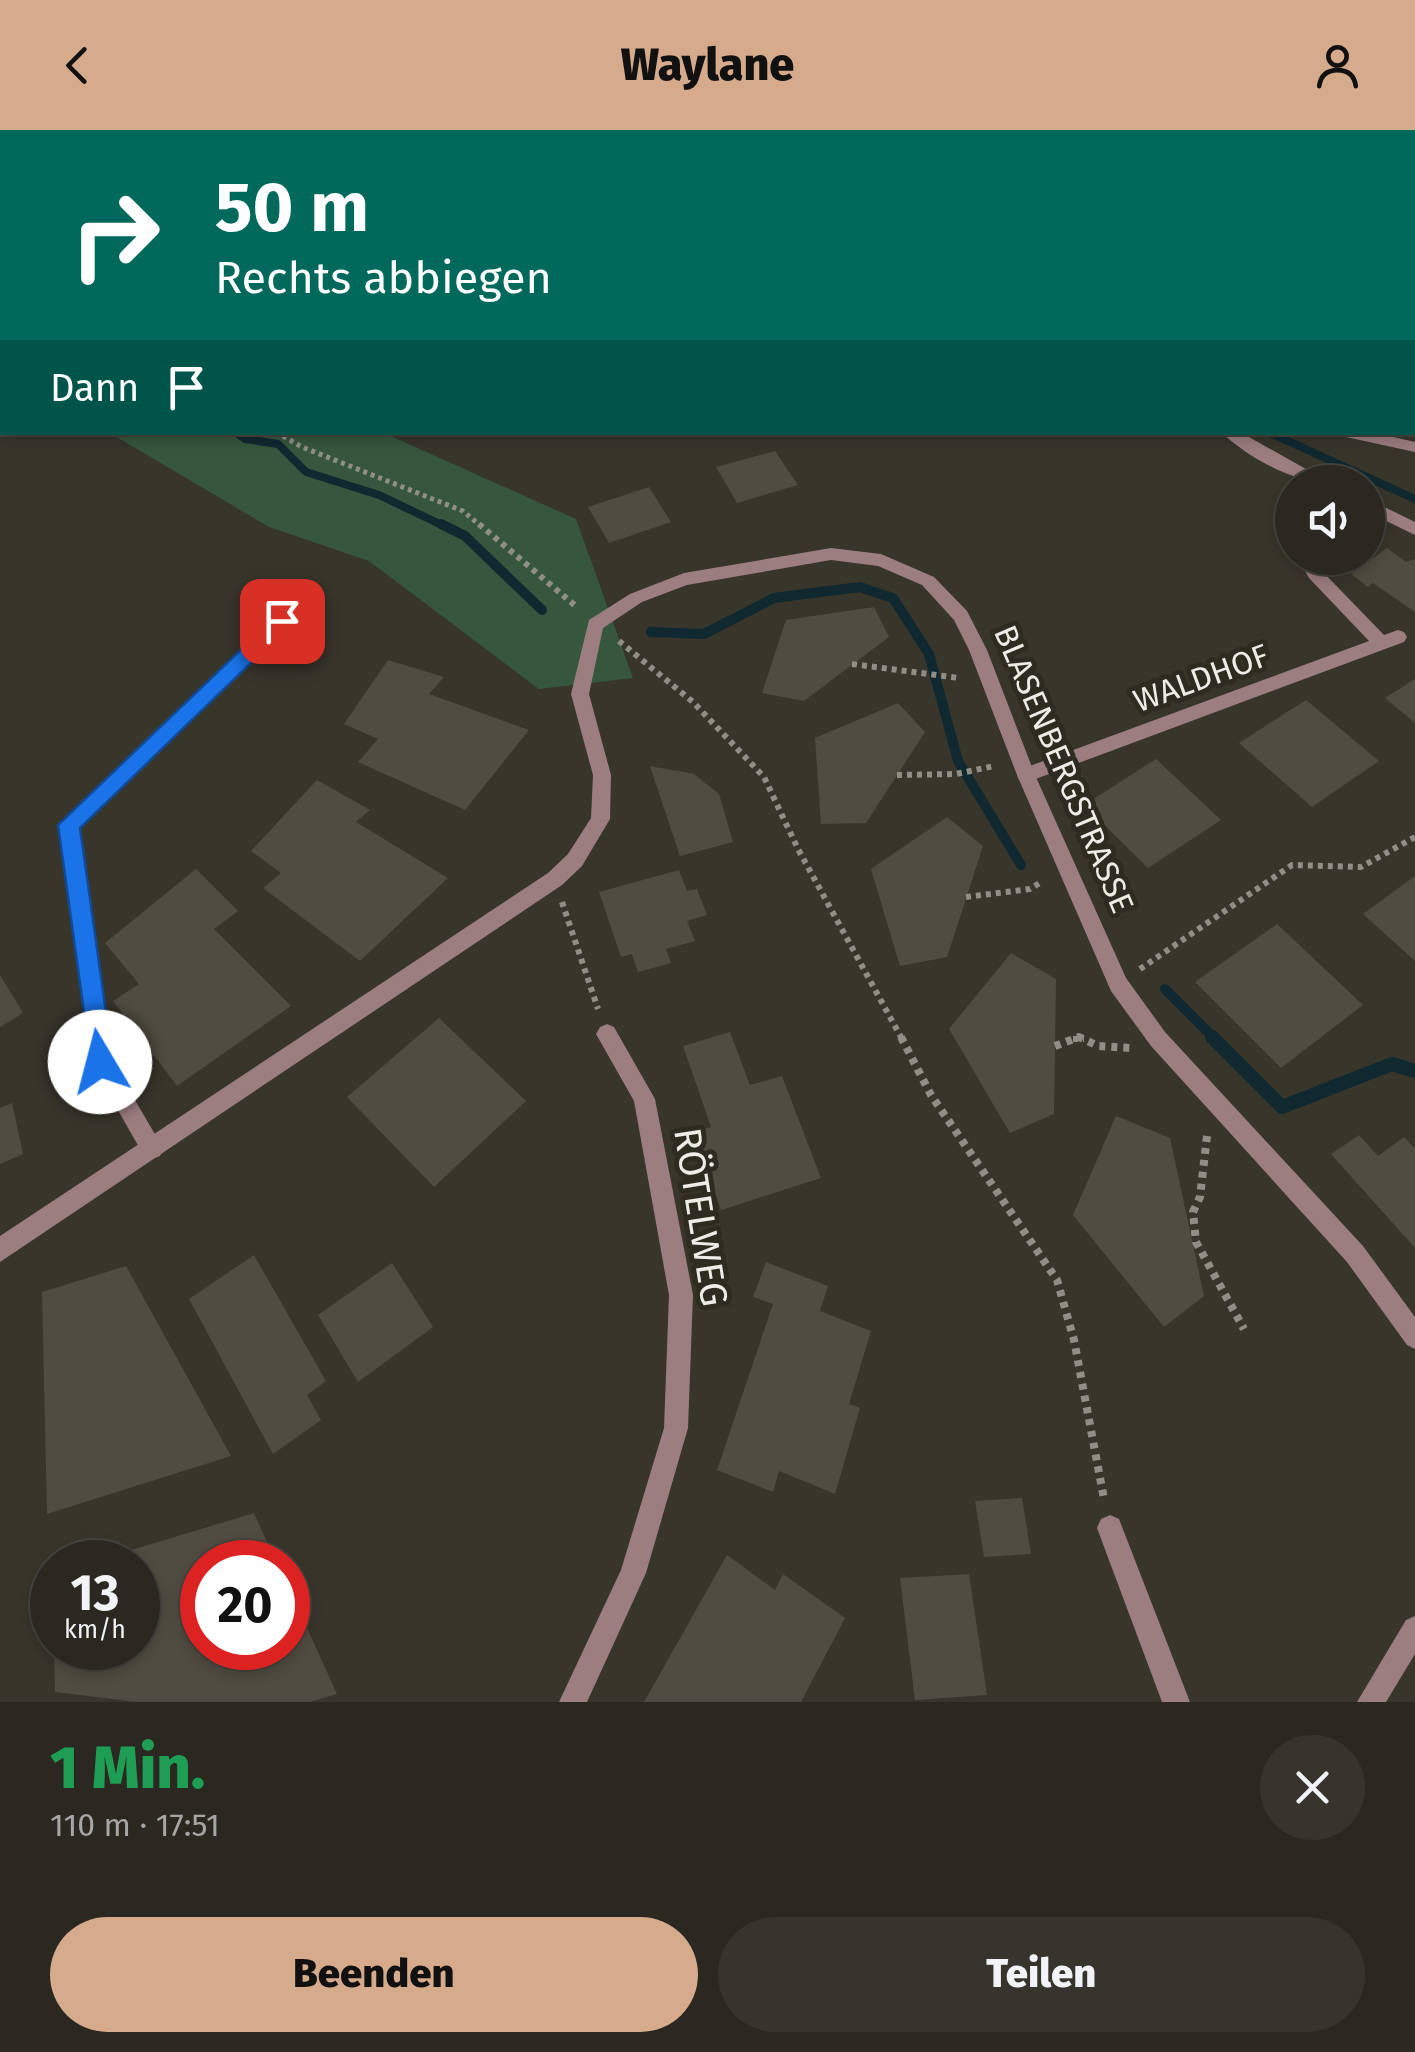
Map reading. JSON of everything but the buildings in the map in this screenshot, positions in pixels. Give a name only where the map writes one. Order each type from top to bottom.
[{"type":"street","points":[[1233,435],[1287,465]]},
{"type":"street","points":[[1360,435],[1415,447]]},
{"type":"street","points":[[1385,514],[1415,529]]},
{"type":"street","name":"BLASENBERGSTRASSE","points":[[595,624],[636,598],[684,579],[831,554],[881,560],[928,582],[961,616],[978,650],[1026,775],[1118,984],[1158,1039],[1355,1254],[1415,1337]]},
{"type":"street","name":"WALDHOF","points":[[1026,775],[1390,640],[1316,575]]},
{"type":"street","points":[[152,1148],[100,1062],[69,825],[282,621]]},
{"type":"street","points":[[0,1250],[555,879],[575,860],[600,819],[602,774],[580,694],[595,624]]},
{"type":"street","name":"RÖTELWEG","points":[[574,1702],[633,1573],[676,1428],[682,1295],[644,1099],[607,1034]]},
{"type":"street","points":[[1110,1528],[1176,1702]]},
{"type":"street","points":[[1371,1702],[1415,1629]]},
{"type":"path","points":[[281,435],[302,447],[463,511],[561,590],[595,624],[644,658],[693,702],[764,777],[798,849],[931,1095],[1057,1280],[1074,1340],[1110,1528]]},
{"type":"path","points":[[852,664],[866,669],[921,668],[951,675]]},
{"type":"path","points":[[897,775],[956,774],[982,766]]},
{"type":"path","points":[[1118,984],[1292,864],[1362,867],[1415,836]]},
{"type":"path","points":[[966,897],[1030,889],[1048,878]]},
{"type":"path","points":[[555,879],[607,1034]]},
{"type":"path","points":[[1055,1046],[1079,1037],[1098,1046],[1126,1051],[1136,1045]]},
{"type":"path","points":[[1211,1130],[1206,1137],[1200,1197],[1192,1212],[1196,1242],[1244,1329]]},
{"type":"green space","points":[[113,435],[388,435],[576,519],[633,678],[539,689],[369,561],[269,527]]},
{"type":"waterway","points":[[239,435],[278,444],[306,472],[379,495],[446,527]]},
{"type":"waterway","points":[[1275,435],[1415,499]]},
{"type":"waterway","points":[[441,524],[465,536],[542,610]]},
{"type":"waterway","points":[[651,632],[704,634],[774,598],[860,587],[893,598],[929,654],[958,761],[1021,865]]},
{"type":"waterway","points":[[1165,989],[1215,1039]]},
{"type":"waterway","points":[[1212,1037],[1282,1107],[1392,1064],[1415,1071]]},
{"type":"route","points":[[100,1062],[69,825],[282,621]]}]
